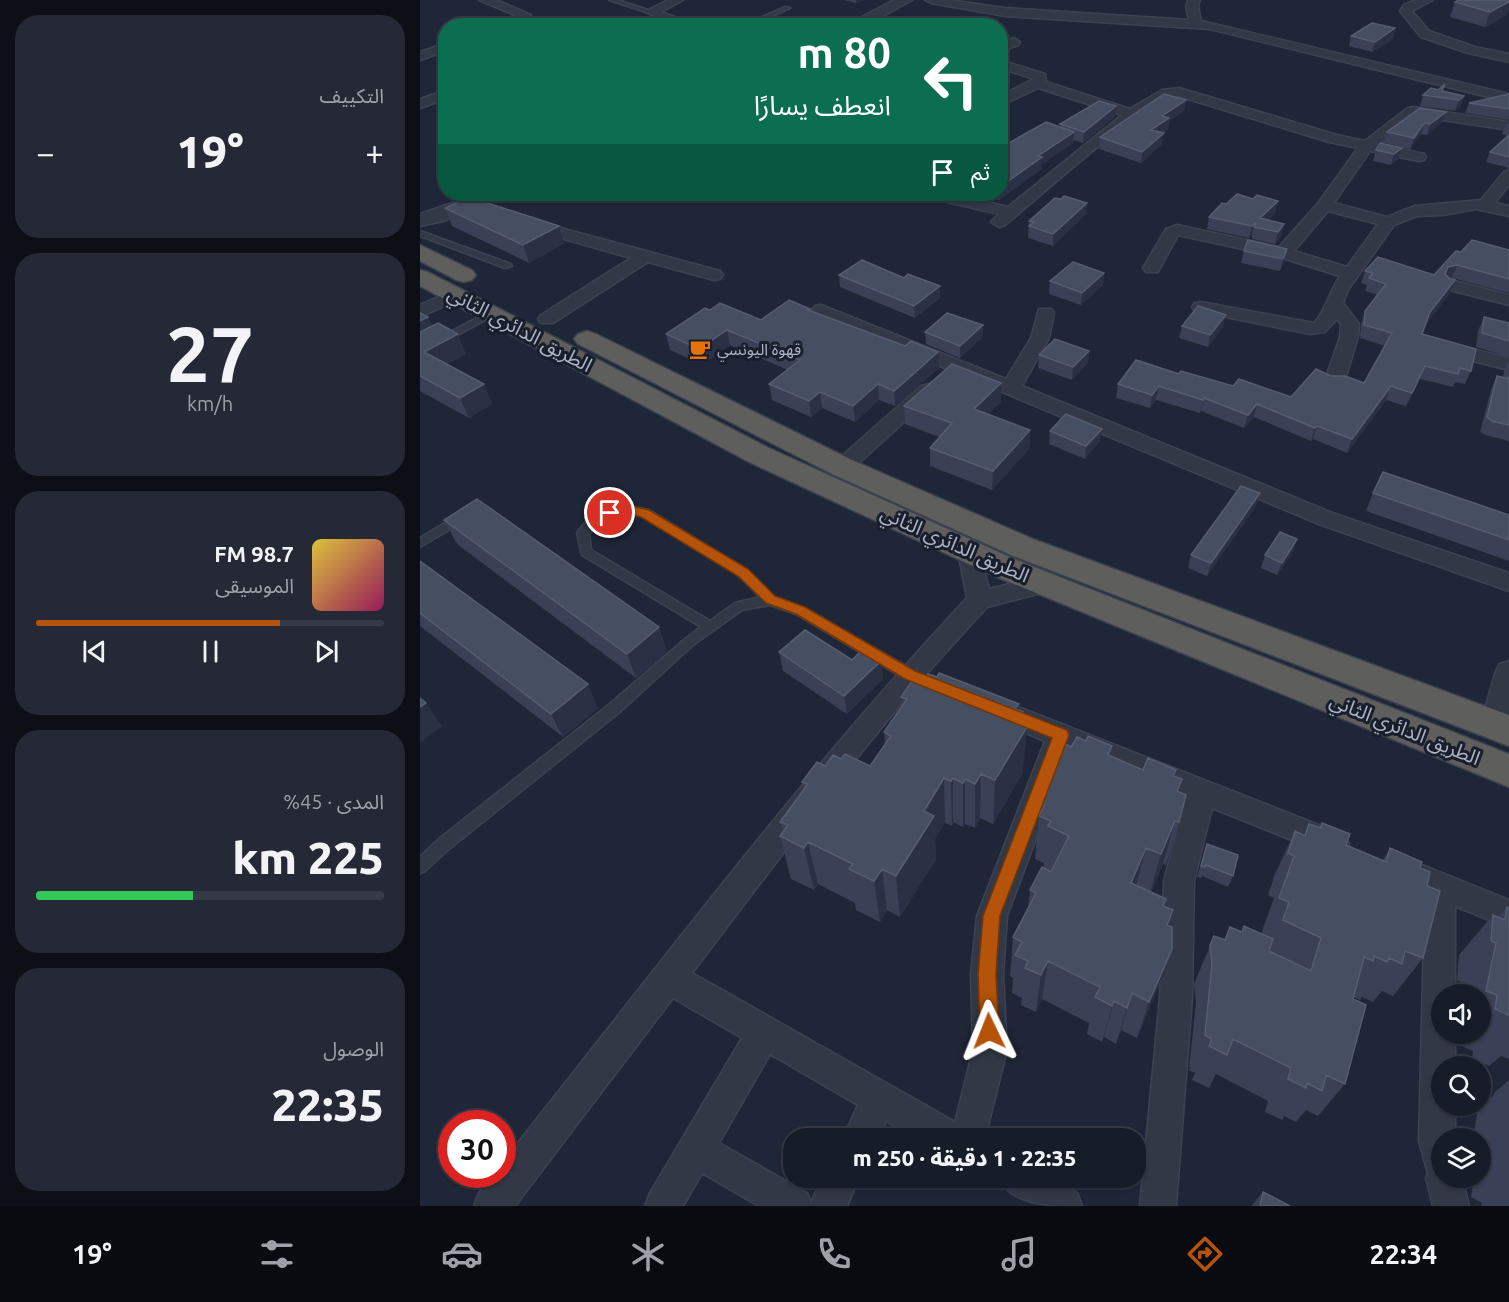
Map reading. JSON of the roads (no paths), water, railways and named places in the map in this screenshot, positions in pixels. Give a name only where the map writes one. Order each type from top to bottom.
[{"type":"highway","name":"الطريق الدائري الثاني","points":[[420,252],[547,319],[842,467],[1022,547],[1501,728]]},
{"type":"highway","name":"الطريق الدائري الثاني","points":[[420,277],[759,455],[969,551],[1045,584],[1509,771]]},
{"type":"street","points":[[485,0],[525,15],[519,18]]},
{"type":"street","points":[[651,12],[677,0]]},
{"type":"street","points":[[868,18],[905,0]]},
{"type":"street","points":[[931,0],[1005,12],[1196,23],[1244,32],[1509,98]]},
{"type":"street","points":[[1194,0],[1192,6],[1196,23]]},
{"type":"street","points":[[1428,0],[1408,7],[1406,11],[1425,34],[1472,50],[1509,58]]},
{"type":"street","points":[[651,12],[670,18]]},
{"type":"street","points":[[1008,45],[1014,42]]},
{"type":"street","points":[[420,56],[438,50]]},
{"type":"street","points":[[1008,67],[1040,77],[1041,80],[1008,98]]},
{"type":"street","points":[[1493,94],[1504,81]]},
{"type":"street","points":[[1037,83],[1131,114]]},
{"type":"street","points":[[959,201],[1005,217],[1131,114],[1167,93],[1176,91],[1334,139],[1419,157]]},
{"type":"street","points":[[420,104],[438,97]]},
{"type":"street","points":[[1283,253],[1325,205],[1366,147],[1413,111],[1509,126]]},
{"type":"street","points":[[1485,205],[1509,175]]},
{"type":"street","points":[[420,234],[428,218],[473,203],[494,202]]},
{"type":"street","points":[[1202,307],[1310,330],[1319,328],[1327,321],[1339,290],[1388,222],[1415,211],[1443,210],[1476,204],[1509,211]]},
{"type":"street","points":[[1325,205],[1388,222]]},
{"type":"street","points":[[513,219],[714,275]]},
{"type":"street","points":[[1152,268],[1172,232],[1177,230],[1283,253],[1350,274]]},
{"type":"street","points":[[547,319],[647,255]]},
{"type":"street","points":[[1451,285],[1509,300]]},
{"type":"street","points":[[420,312],[454,295]]},
{"type":"street","points":[[1334,383],[1349,337],[1350,324],[1335,305]]},
{"type":"street","points":[[821,310],[957,364],[1154,449],[1327,519],[1509,582]]},
{"type":"street","points":[[1011,388],[1040,338],[1045,313]]},
{"type":"street","points":[[1444,348],[1509,364]]},
{"type":"street","points":[[842,467],[957,364]]},
{"type":"street","points":[[969,551],[979,600]]},
{"type":"street","points":[[492,1206],[828,773],[921,680],[979,600],[1045,584]]},
{"type":"street","points":[[1501,728],[1509,671]]},
{"type":"street","points":[[964,697],[1509,914]]},
{"type":"street","points":[[970,1128],[990,1050],[987,974],[992,916],[1061,735]]},
{"type":"street","points":[[1158,1206],[1176,997],[1179,881],[1202,791]]},
{"type":"street","points":[[1437,1128],[1440,886]]},
{"type":"street","points":[[669,978],[932,1128]]},
{"type":"street","points":[[663,1206],[764,1032]]},
{"type":"street","points":[[865,1128],[879,1098]]},
{"type":"street","points":[[696,1149],[794,1206]]},
{"type":"street","points":[[828,1206],[836,1188]]},
{"type":"street","points":[[1033,1188],[1064,1206]]},
{"type":"street","points":[[1446,1188],[1451,1206]]},
{"type":"lane","points":[[612,0],[651,12]]},
{"type":"lane","points":[[764,18],[787,8]]},
{"type":"lane","points":[[420,234],[508,266]]},
{"type":"lane","points":[[420,352],[490,314]]},
{"type":"lane","points":[[710,627],[585,552],[583,533],[597,516],[623,509],[645,513],[743,573],[770,600],[800,611],[921,680]]},
{"type":"lane","points":[[420,543],[453,522]]},
{"type":"lane","points":[[420,866],[616,707],[689,642],[739,606],[770,600]]},
{"type":"place","name":"قهوة اليونسي","points":[[700,349]]}]
